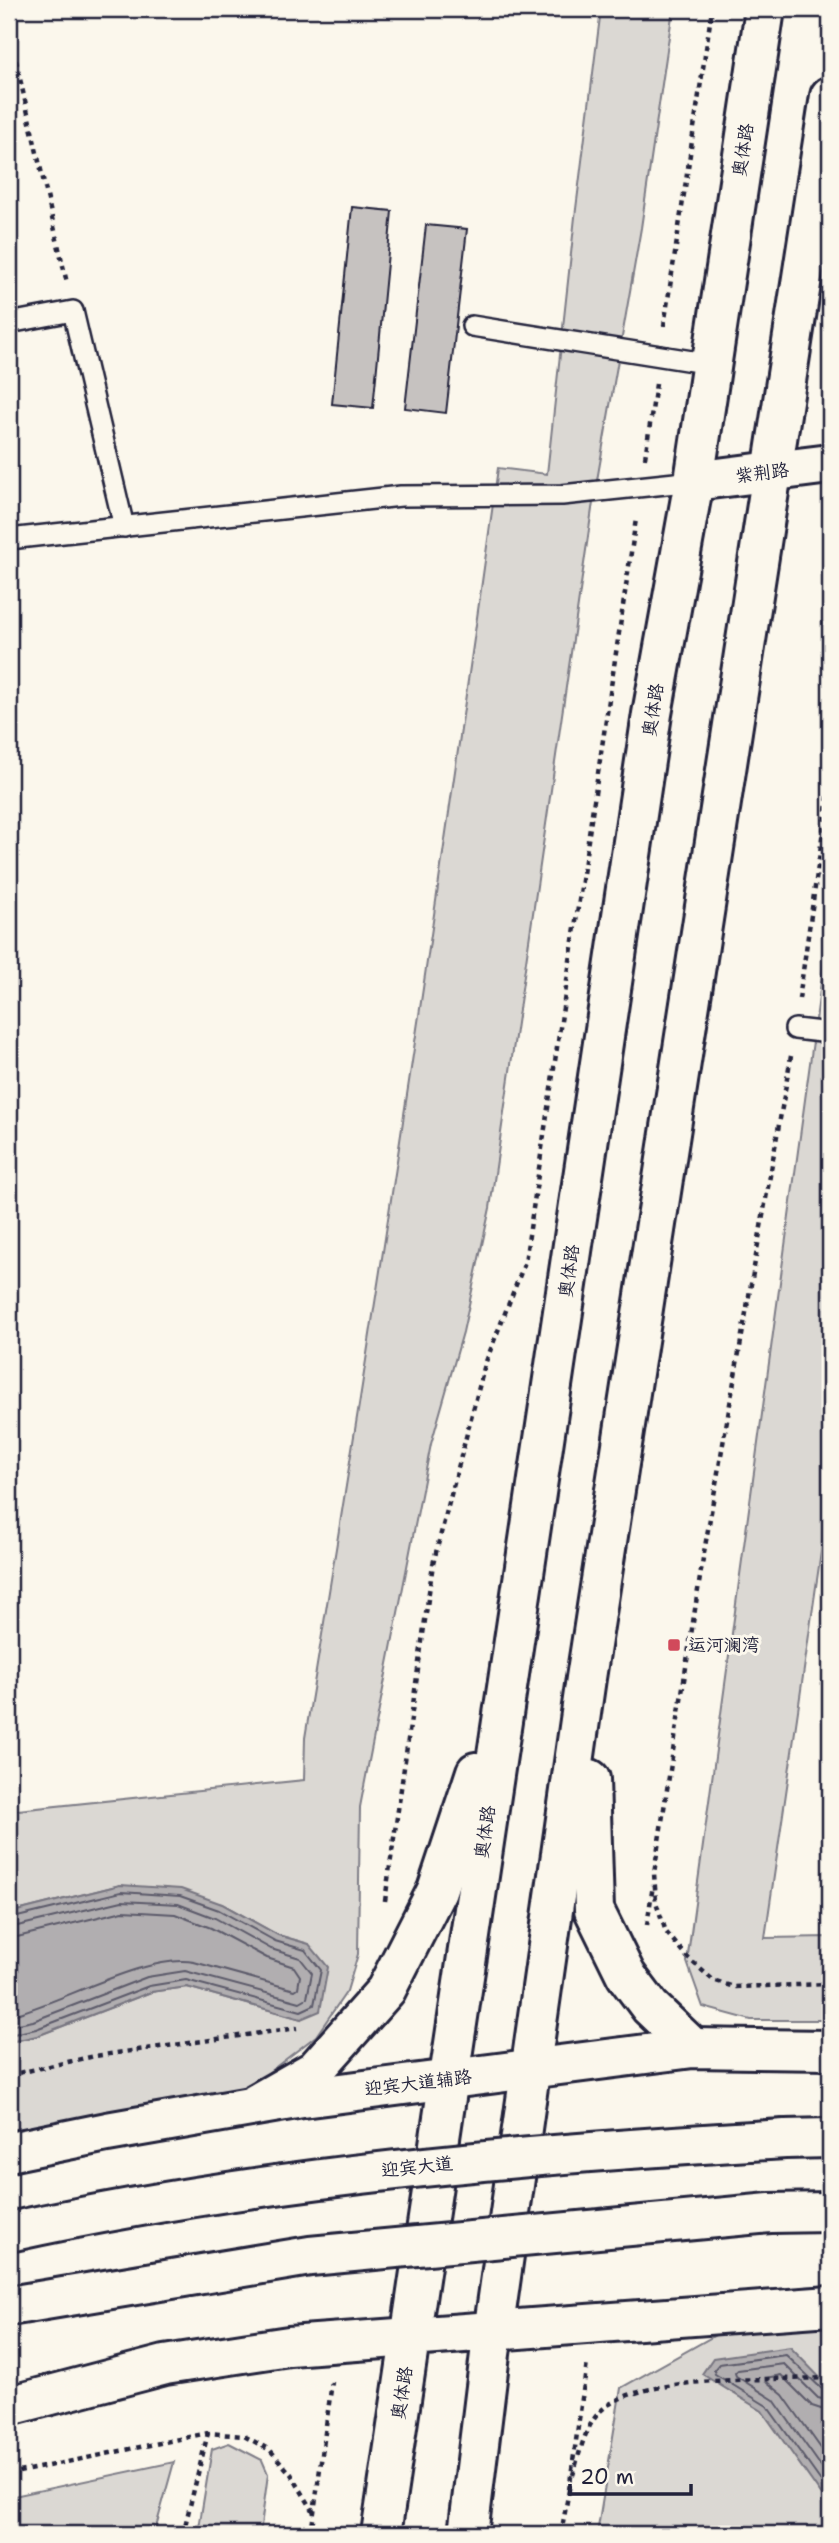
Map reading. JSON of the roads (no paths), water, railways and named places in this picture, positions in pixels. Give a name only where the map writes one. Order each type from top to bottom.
[{"type":"main road","name":"奥体路","points":[[381,2534],[652,714],[694,481],[765,9]]},
{"type":"main road","points":[[468,2534],[493,2332],[586,1678],[830,96]]},
{"type":"main road","name":"紫荆路","points":[[694,481],[830,464]]},
{"type":"main road","points":[[251,2107],[315,2070],[386,1990],[437,1890],[510,1670]]},
{"type":"main road","points":[[586,1678],[594,1910],[626,1975],[650,2007],[693,2048]]},
{"type":"main road","name":"迎宾大道辅路","points":[[9,2152],[251,2107],[693,2048],[830,2050]]},
{"type":"main road","name":"迎宾大道","points":[[9,2232],[279,2185],[420,2166],[614,2149],[830,2138]]},
{"type":"main road","points":[[9,2306],[310,2256],[770,2213],[830,2212]]},
{"type":"main road","points":[[9,2406],[165,2365],[289,2346],[830,2306]]},
{"type":"lane","points":[[9,323],[73,311],[124,527]]},
{"type":"lane","points":[[472,326],[711,364]]},
{"type":"lane","points":[[9,540],[401,496],[562,495],[694,481]]},
{"type":"lane","points":[[795,1029],[830,1033]]},
{"type":"water","points":[[120,1885],[181,1889],[222,1904],[278,1935],[309,1944],[328,1967],[320,2011],[301,2019],[187,1987],[151,1992],[37,2036],[9,2042],[9,1913]]},
{"type":"water","points":[[790,2347],[830,2388],[830,2507],[762,2411],[702,2374],[713,2358]]},
{"type":"place","name":"运河澜湾","points":[[674,1645]]}]
